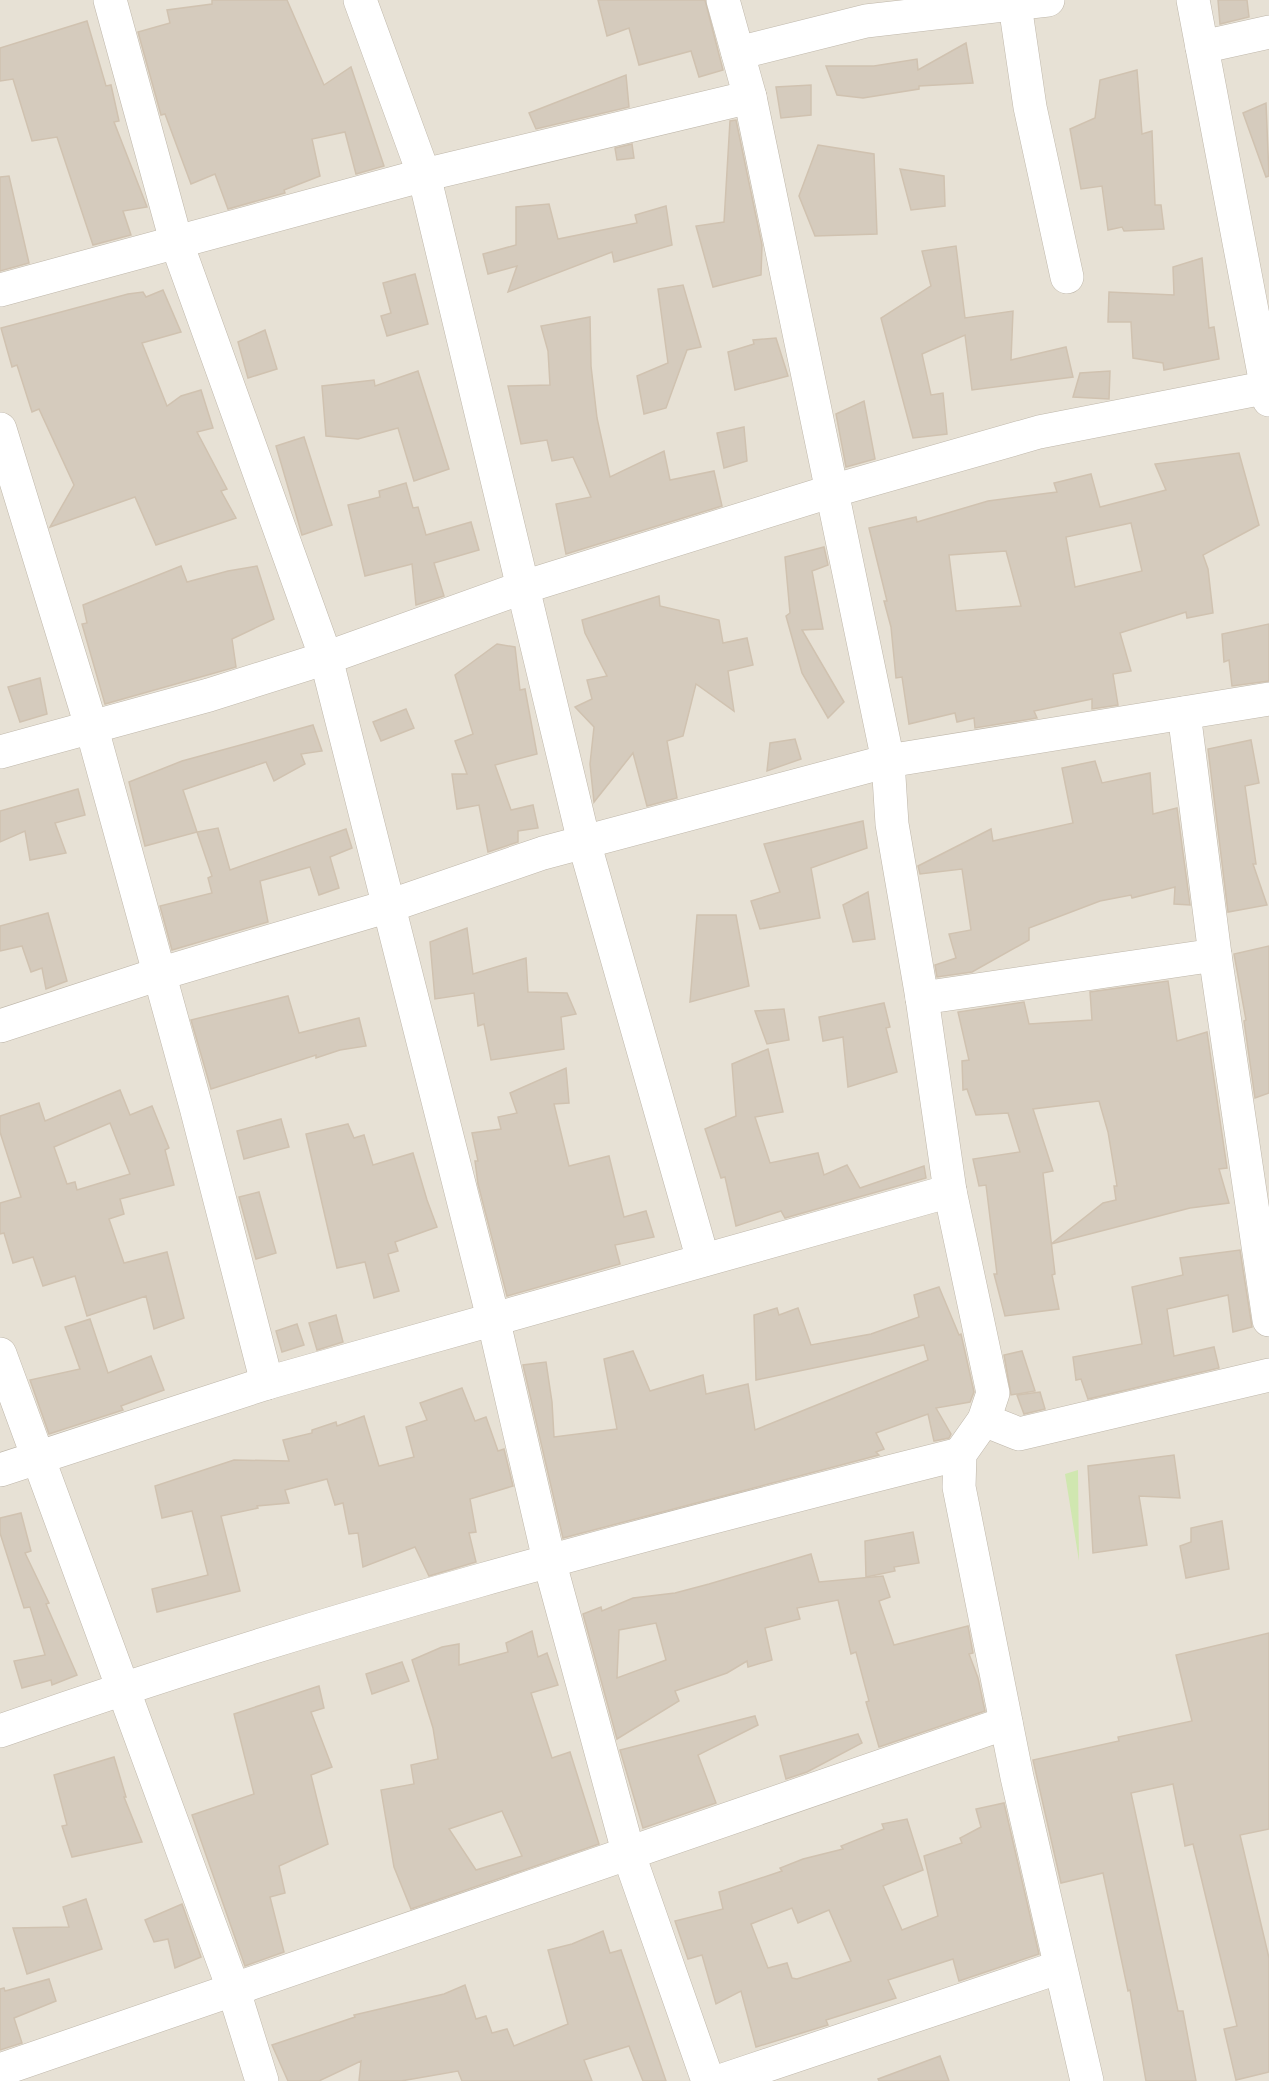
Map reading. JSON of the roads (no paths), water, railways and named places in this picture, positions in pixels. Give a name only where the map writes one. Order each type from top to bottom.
[{"type":"street","points":[[110,0],[176,241],[326,658],[493,1318],[549,1560],[629,1855],[708,2081]]},
{"type":"street","points":[[360,0],[424,175],[584,842],[703,1260]]},
{"type":"street","points":[[723,0],[750,97],[888,761],[892,824],[922,998],[950,1191],[993,1393],[984,1420],[960,1454],[959,1487],[1006,1723],[1087,2081]]},
{"type":"street","points":[[738,53],[866,21],[1048,0]]},
{"type":"street","points":[[0,752],[92,729],[326,658],[524,587],[832,491],[1039,432],[1268,392],[1193,0]]},
{"type":"street","points":[[1015,5],[1030,107],[1066,277]]},
{"type":"street","points":[[1202,47],[1269,32]]},
{"type":"street","points":[[0,290],[424,175],[750,97]]},
{"type":"street","points":[[0,429],[92,729],[267,1383]]},
{"type":"street","points":[[0,1026],[159,974],[389,906],[543,853],[888,761],[1269,699]]},
{"type":"street","points":[[1184,713],[1215,955],[1269,1320]]},
{"type":"street","points":[[922,998],[1215,955]]},
{"type":"street","points":[[0,1470],[267,1383],[950,1191]]},
{"type":"street","points":[[0,1354],[233,1988],[262,2081]]},
{"type":"street","points":[[984,1420],[1019,1434],[1269,1375]]},
{"type":"street","points":[[0,1731],[123,1688],[549,1560],[960,1454]]},
{"type":"street","points":[[0,2070],[233,1988],[629,1855],[1006,1723]]},
{"type":"street","points":[[720,2081],[1060,1967]]}]
